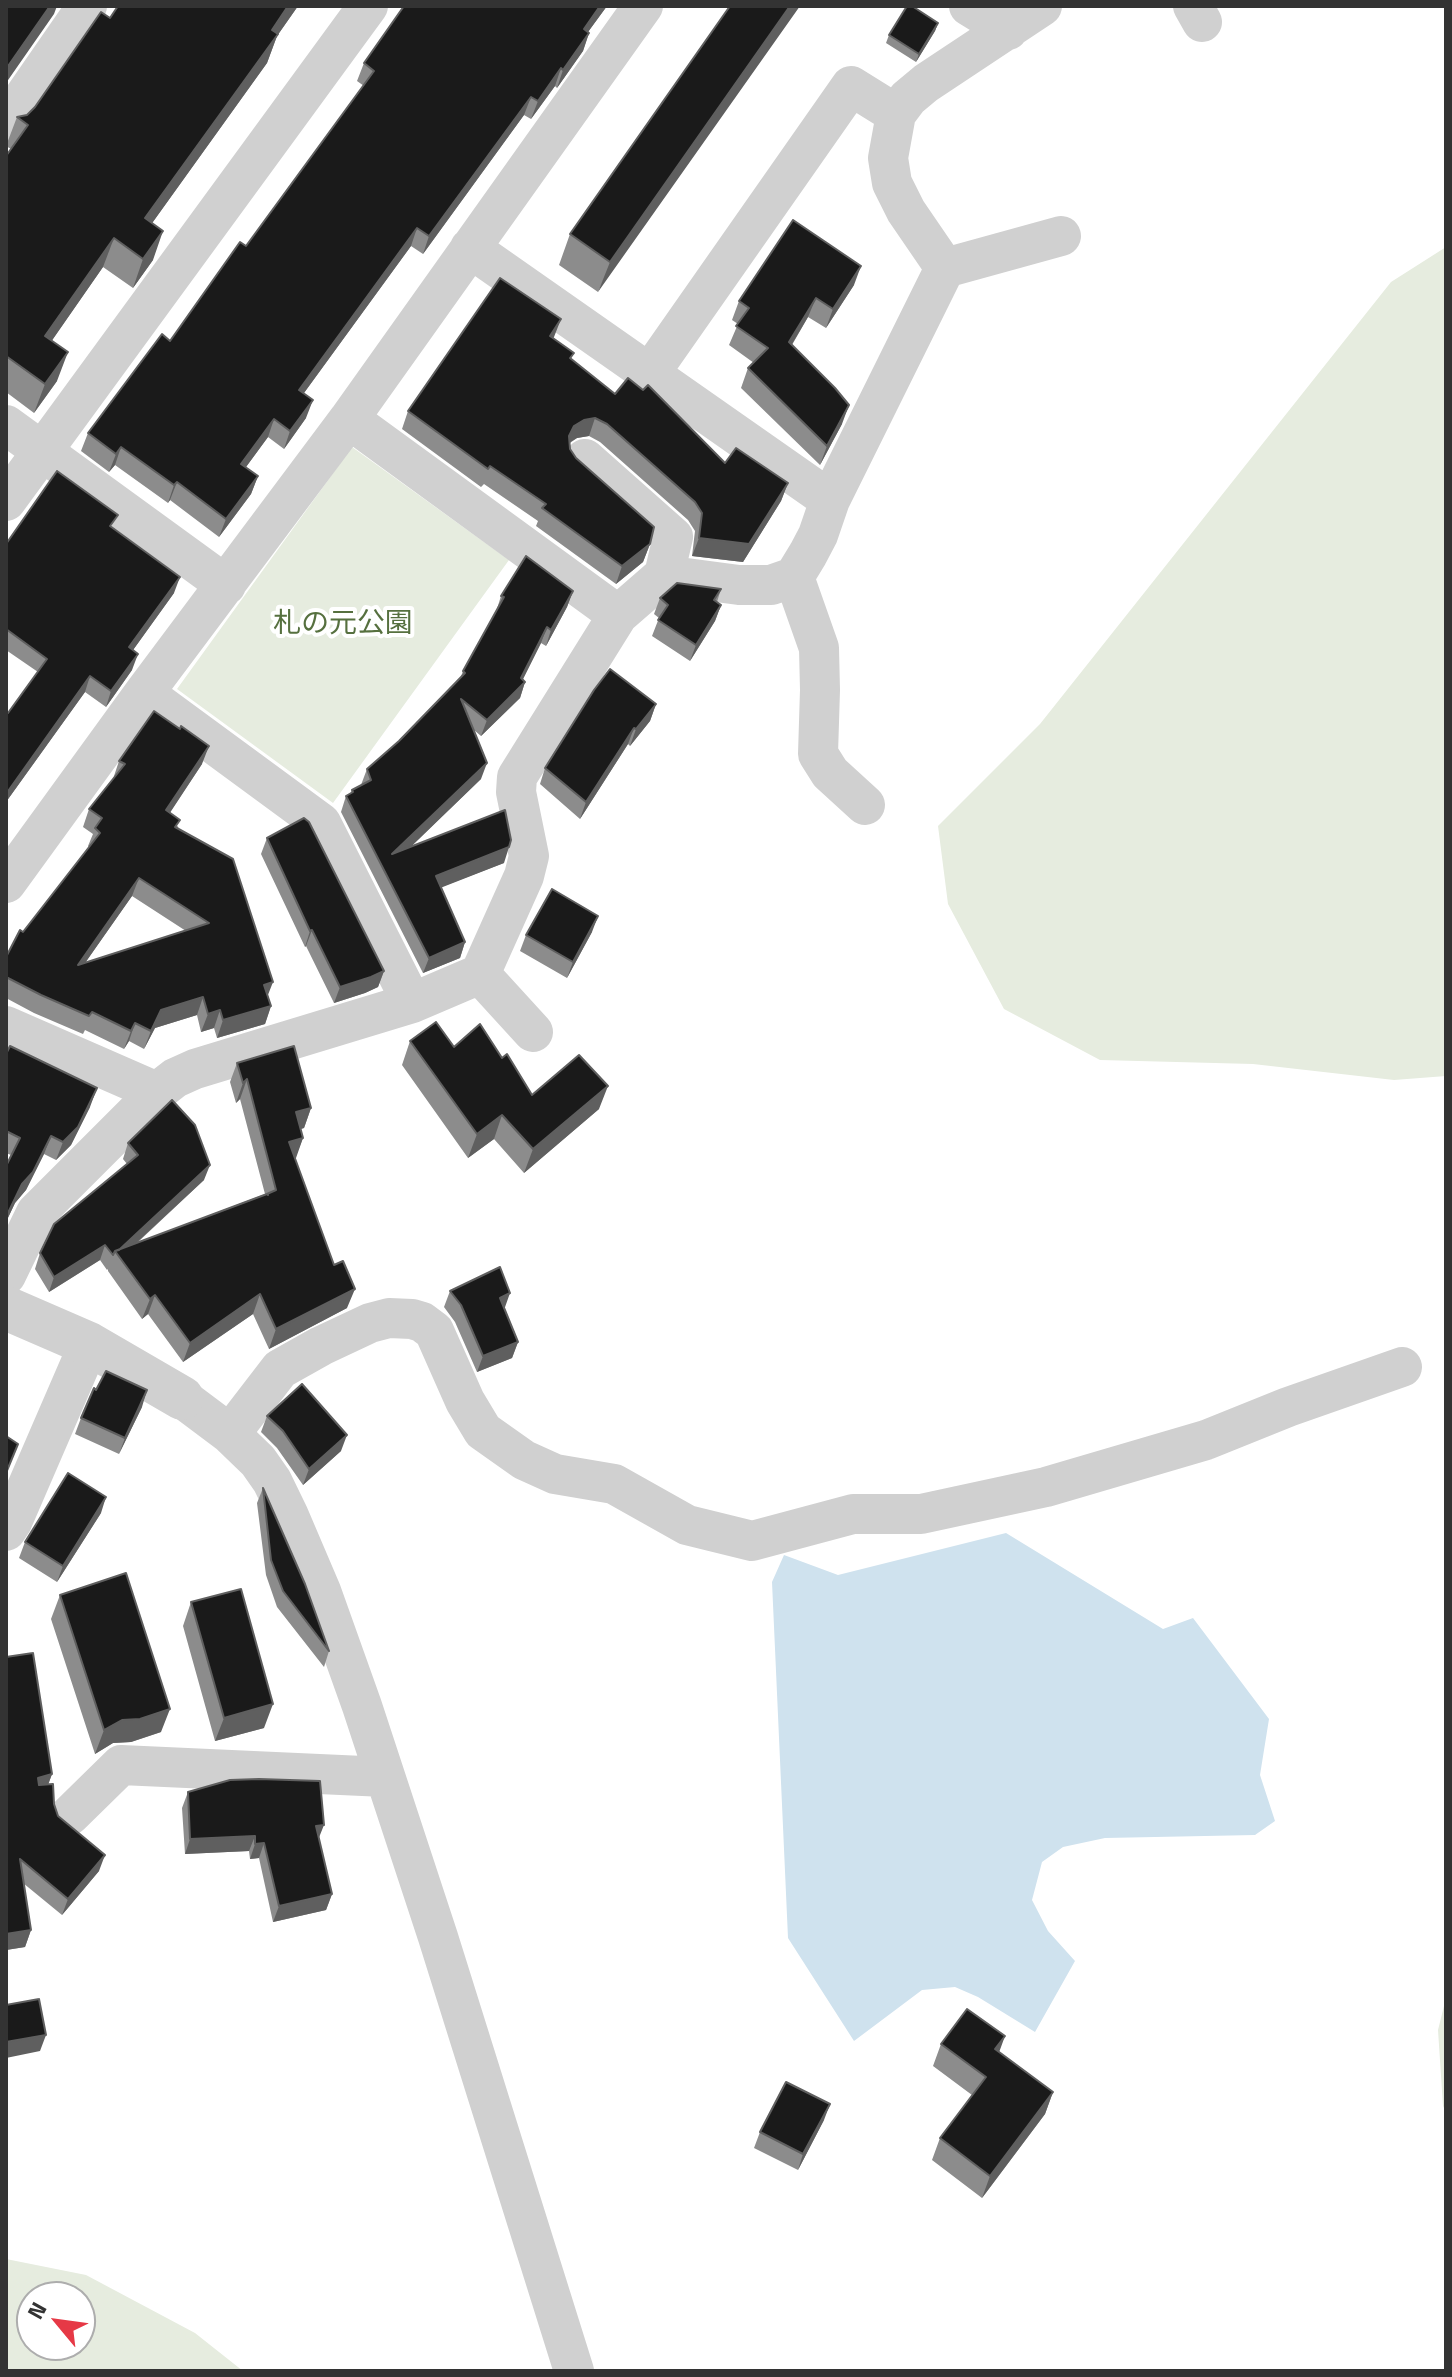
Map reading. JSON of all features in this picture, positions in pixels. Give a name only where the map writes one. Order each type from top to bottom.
[{"type":"street","points":[[6,123],[87,6]]},
{"type":"street","points":[[6,501],[368,6]]},
{"type":"street","points":[[6,883],[349,419],[643,6]]},
{"type":"street","points":[[969,6],[1008,30]]},
{"type":"street","points":[[945,268],[906,211],[892,183],[888,158],[896,114],[908,98],[926,83],[1042,6]]},
{"type":"street","points":[[650,373],[851,86],[896,114]]},
{"type":"street","points":[[664,575],[739,585],[771,585],[794,577],[818,535],[830,500],[945,268],[1061,236]]},
{"type":"street","points":[[470,248],[830,500]]},
{"type":"street","points":[[349,419],[618,615]]},
{"type":"street","points":[[6,425],[226,585]]},
{"type":"street","points":[[6,1275],[36,1213],[157,1092],[175,1078],[195,1069],[412,1003],[480,974],[524,876],[529,856],[516,792],[517,777],[618,615],[664,575],[673,537],[585,459]]},
{"type":"street","points":[[794,577],[819,648],[818,754],[830,773],[865,805]]},
{"type":"street","points":[[144,693],[321,823],[412,1003]]},
{"type":"street","points":[[480,974],[533,1032]]},
{"type":"street","points":[[6,1026],[157,1092]]},
{"type":"street","points":[[6,1308],[89,1344],[182,1398],[230,1434],[258,1461],[272,1481],[321,1591],[385,1777],[574,2371]]},
{"type":"street","points":[[230,1434],[280,1369],[370,1323],[389,1318],[412,1319],[434,1331],[465,1401],[483,1431],[524,1460],[555,1474],[614,1484],[687,1525],[752,1541],[853,1514],[921,1514],[1046,1487],[1206,1440],[1402,1367]]},
{"type":"street","points":[[6,1531],[89,1344]]},
{"type":"street","points":[[70,1815],[121,1765],[385,1777]]},
{"type":"green space","points":[[1446,247],[1446,1076],[1394,1080],[1253,1064],[1100,1060],[1004,1009],[948,904],[938,826],[1040,724],[1391,282]]},
{"type":"green space","name":"札の元公園","points":[[352,447],[509,560],[333,803],[177,689]]},
{"type":"green space","points":[[1446,1998],[1446,2112],[1443,2106],[1438,2030]]},
{"type":"green space","points":[[6,2259],[86,2275],[195,2333],[243,2371],[6,2371]]},
{"type":"water","points":[[1006,1533],[1163,1629],[1193,1618],[1269,1719],[1260,1775],[1275,1821],[1255,1835],[1105,1838],[1063,1847],[1042,1862],[1032,1900],[1048,1931],[1075,1961],[1035,2032],[978,1997],[955,1987],[922,1990],[854,2041],[788,1938],[772,1582],[784,1555],[838,1575]]},
{"type":"building","points":[[6,6],[50,6],[6,69]]},
{"type":"building","points":[[118,6],[288,6],[272,30],[278,34],[145,218],[163,231],[143,259],[114,238],[45,336],[68,352],[45,384],[6,356],[6,156],[28,125],[17,117],[27,115],[35,107],[101,12],[110,18]]},
{"type":"building","points":[[404,6],[600,6],[584,29],[589,33],[563,70],[561,68],[538,101],[531,97],[429,236],[417,228],[299,390],[313,400],[290,431],[274,419],[241,464],[258,476],[226,519],[177,482],[174,485],[121,447],[116,454],[88,433],[162,334],[170,341],[240,242],[246,246],[374,71],[364,63]]},
{"type":"building","points":[[730,6],[790,6],[610,262],[570,234]]},
{"type":"building","points":[[907,6],[912,6],[938,23],[919,54],[889,35]]},
{"type":"building","points":[[793,220],[861,266],[833,309],[816,298],[789,342],[849,405],[827,446],[748,368],[768,348],[736,326],[749,308],[739,301]]},
{"type":"building","points":[[500,278],[561,319],[550,336],[574,353],[570,358],[615,394],[628,378],[643,390],[648,385],[725,463],[736,448],[788,483],[749,544],[699,538],[702,513],[695,502],[607,424],[595,418],[584,420],[574,426],[569,436],[570,449],[576,458],[654,527],[650,544],[622,566],[542,508],[546,504],[490,466],[488,469],[408,411]]},
{"type":"building","points":[[57,471],[118,515],[110,526],[180,577],[129,647],[138,654],[111,691],[90,676],[6,794],[6,711],[8,713],[47,659],[6,629],[6,544]]},
{"type":"building","points":[[526,556],[573,591],[551,630],[547,627],[521,678],[525,682],[487,720],[461,699],[487,763],[392,854],[505,810],[511,840],[509,847],[436,876],[465,942],[429,958],[346,796],[371,780],[367,769],[465,673],[463,671],[504,597],[501,596]]},
{"type":"building","points":[[677,583],[721,589],[714,600],[721,605],[696,645],[658,620],[668,605],[660,598]]},
{"type":"building","points":[[610,669],[656,704],[634,728],[586,802],[545,768]]},
{"type":"building","points":[[154,711],[209,746],[166,810],[180,820],[175,827],[233,859],[273,982],[264,985],[271,1006],[223,1020],[220,1010],[208,1014],[203,997],[161,1010],[151,1031],[135,1023],[131,1031],[92,1012],[89,1016],[6,977],[6,957],[20,930],[23,932],[100,833],[95,828],[102,818],[89,809],[125,764],[119,761]],"holes":[[[139,878],[209,923],[78,965]]]},
{"type":"building","points":[[304,818],[309,822],[384,971],[340,987],[267,838]]},
{"type":"building","points":[[552,889],[598,916],[573,962],[526,935]]},
{"type":"building","points":[[436,1022],[454,1047],[480,1024],[502,1058],[507,1054],[532,1095],[579,1055],[608,1086],[533,1149],[502,1115],[477,1134],[410,1041]]},
{"type":"building","points":[[10,1046],[97,1088],[78,1127],[63,1142],[51,1136],[7,1215],[6,1166],[20,1138],[6,1131],[6,1054]]},
{"type":"building","points":[[294,1046],[311,1108],[296,1112],[303,1138],[289,1142],[334,1265],[343,1261],[355,1289],[276,1329],[260,1294],[190,1343],[155,1295],[150,1299],[115,1251],[276,1190],[247,1079],[243,1083],[237,1063]]},
{"type":"building","points":[[172,1100],[195,1125],[210,1165],[113,1255],[105,1245],[54,1277],[40,1253],[54,1224],[138,1155],[128,1143]]},
{"type":"building","points":[[500,1267],[510,1293],[500,1298],[518,1342],[483,1356],[461,1305],[450,1291]]},
{"type":"building","points":[[106,1371],[147,1390],[125,1438],[81,1418],[94,1388],[96,1390]]},
{"type":"building","points":[[302,1384],[347,1435],[309,1469],[283,1431],[267,1416]]},
{"type":"building","points":[[6,1436],[18,1444],[6,1473]]},
{"type":"building","points":[[68,1473],[106,1497],[63,1566],[25,1542]]},
{"type":"building","points":[[263,1488],[305,1584],[329,1651],[283,1591],[271,1560]]},
{"type":"building","points":[[126,1573],[170,1709],[140,1719],[122,1720],[104,1730],[60,1595]]},
{"type":"building","points":[[241,1589],[273,1704],[224,1718],[191,1602]]},
{"type":"building","points":[[33,1653],[52,1774],[38,1778],[39,1785],[53,1784],[58,1816],[105,1855],[68,1899],[20,1859],[31,1930],[6,1934],[6,1657]]},
{"type":"building","points":[[230,1780],[320,1781],[324,1825],[316,1826],[332,1894],[279,1906],[264,1843],[255,1844],[255,1836],[190,1839],[188,1792]]},
{"type":"building","points":[[39,1999],[46,2035],[6,2042],[6,2005]]},
{"type":"building","points":[[967,2009],[1005,2036],[995,2049],[1053,2092],[990,2176],[940,2138],[986,2077],[941,2044]]},
{"type":"building","points":[[786,2082],[830,2104],[803,2154],[760,2132]]}]
